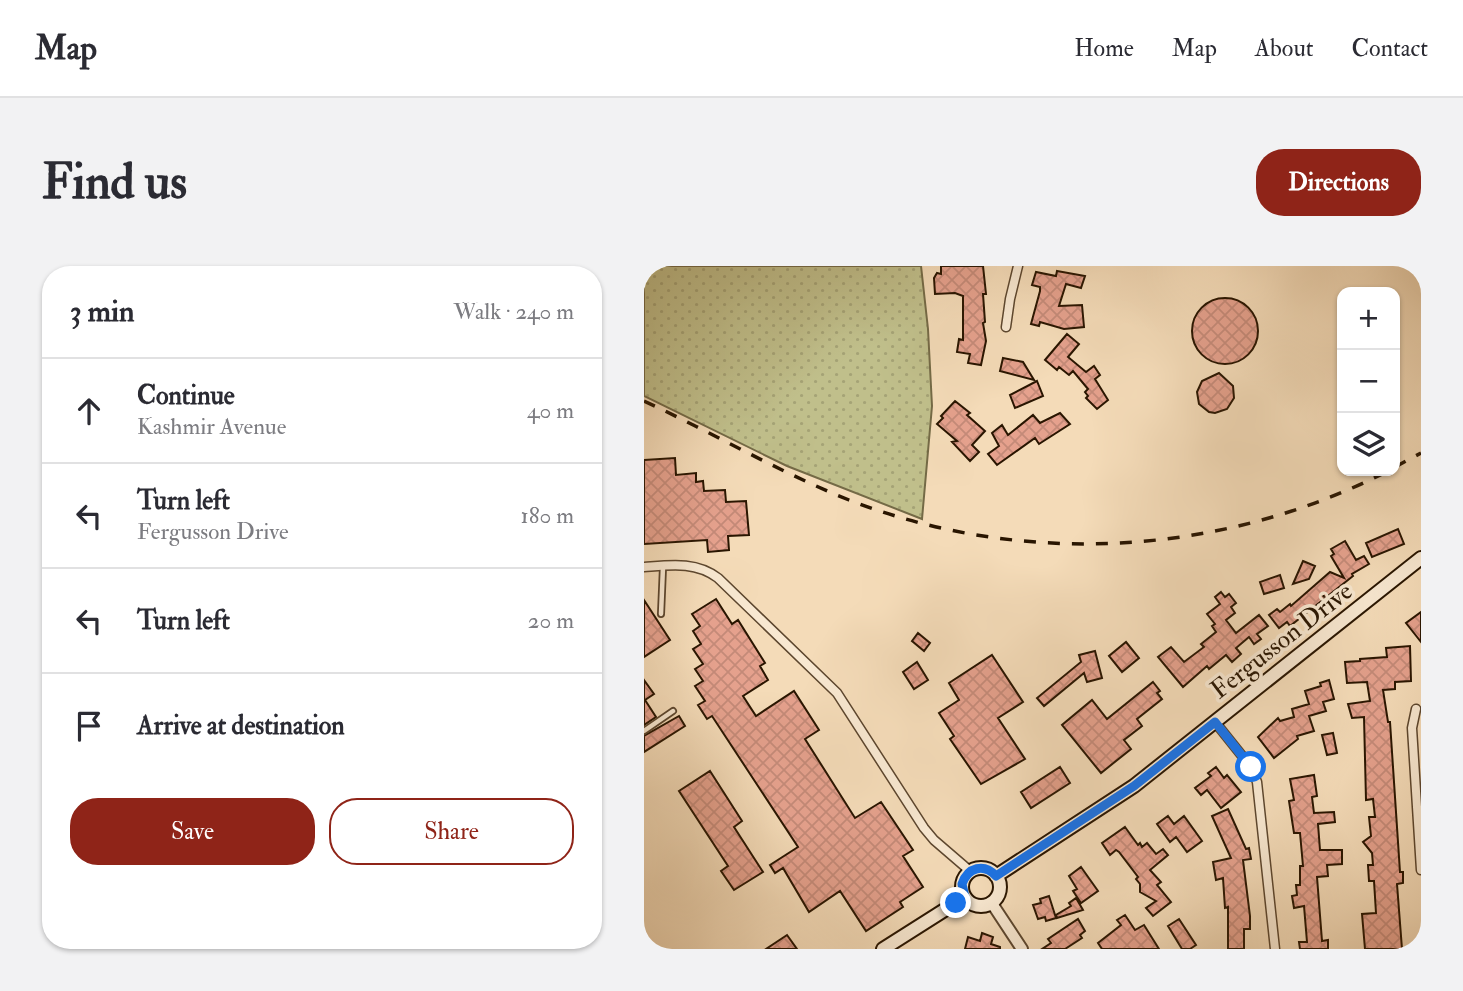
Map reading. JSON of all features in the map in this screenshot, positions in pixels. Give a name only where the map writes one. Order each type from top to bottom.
[{"type":"main road","name":"Fergusson Drive","points":[[996,876],[1134,786],[1421,558]]},
{"type":"main road","points":[[980,868],[996,876],[1000,890],[992,902],[980,906],[969,902],[965,897],[962,884],[970,872],[980,868]]},
{"type":"main road","points":[[883,949],[965,897]]},
{"type":"street","points":[[1006,327],[1018,266]]},
{"type":"street","points":[[644,567],[694,566],[710,572],[837,693],[924,828],[970,872]]},
{"type":"street","points":[[1416,709],[1412,728],[1421,870]]},
{"type":"street","points":[[1215,722],[1251,767],[1257,782],[1275,949]]},
{"type":"street","points":[[992,902],[1022,949]]},
{"type":"lane","points":[[661,614],[663,566]]},
{"type":"lane","points":[[644,731],[673,711]]},
{"type":"shaded area","points":[[644,266],[921,266],[932,406],[922,519],[787,466],[644,396]]},
{"type":"building","points":[[941,266],[983,266],[986,294],[983,294],[983,323],[986,341],[981,365],[968,363],[970,354],[957,352],[959,339],[963,340],[963,296],[955,293],[935,294],[934,278],[937,273],[941,274]]},
{"type":"building","points":[[1057,271],[1085,276],[1081,288],[1066,284],[1059,306],[1082,305],[1084,327],[1064,329],[1040,322],[1039,326],[1031,324],[1040,291],[1040,287],[1032,285],[1036,272],[1056,276]]},
{"type":"building","points":[[1225,298],[1238,301],[1248,308],[1255,318],[1258,331],[1255,344],[1248,354],[1238,361],[1225,364],[1212,361],[1202,354],[1195,344],[1192,331],[1195,318],[1202,308],[1212,301]]},
{"type":"building","points":[[1067,334],[1079,344],[1068,357],[1086,372],[1094,366],[1100,375],[1095,379],[1108,400],[1097,409],[1086,398],[1088,396],[1085,392],[1088,389],[1073,371],[1069,375],[1059,367],[1057,370],[1045,360]]},
{"type":"building","points":[[1003,358],[1023,362],[1034,380],[1000,371]]},
{"type":"building","points":[[1219,373],[1233,386],[1234,398],[1227,409],[1209,412],[1199,404],[1197,392],[1202,381]]},
{"type":"building","points":[[1037,381],[1043,396],[1015,408],[1010,395]]},
{"type":"building","points":[[955,401],[970,413],[967,415],[985,431],[972,445],[979,452],[970,461],[952,442],[957,441],[937,424]]},
{"type":"building","points":[[1060,413],[1070,424],[1039,444],[1035,438],[997,465],[988,454],[999,446],[992,433],[1002,425],[1008,435],[1033,415],[1040,423]]},
{"type":"building","points":[[675,458],[676,475],[696,473],[696,482],[703,481],[704,491],[725,490],[726,502],[746,501],[749,535],[728,536],[729,550],[708,552],[707,540],[644,544],[644,460]]},
{"type":"building","points":[[1398,529],[1404,544],[1372,557],[1366,543]]},
{"type":"building","points":[[1345,541],[1356,560],[1364,556],[1369,564],[1352,574],[1353,576],[1290,626],[1287,622],[1279,628],[1269,615],[1277,609],[1280,612],[1290,604],[1291,606],[1330,572],[1344,578],[1331,556],[1334,554],[1331,549]]},
{"type":"building","points":[[1303,561],[1315,566],[1309,579],[1293,584]]},
{"type":"building","points":[[1280,575],[1284,588],[1264,594],[1260,582]]},
{"type":"building","points":[[1221,592],[1225,597],[1229,594],[1236,603],[1231,607],[1235,613],[1226,620],[1236,633],[1259,615],[1268,626],[1257,634],[1261,639],[1254,644],[1249,637],[1236,648],[1241,654],[1232,662],[1226,655],[1209,669],[1207,666],[1183,687],[1158,657],[1171,647],[1184,662],[1204,647],[1201,644],[1216,632],[1212,626],[1215,624],[1207,614],[1220,604],[1215,597]]},
{"type":"building","points":[[716,599],[732,624],[738,620],[765,663],[760,666],[768,680],[743,696],[756,716],[794,691],[819,730],[805,739],[855,818],[881,802],[913,850],[903,856],[923,887],[900,902],[903,907],[866,931],[840,891],[809,912],[783,868],[775,873],[770,865],[798,847],[712,716],[707,719],[698,705],[705,701],[695,686],[703,681],[695,669],[703,664],[693,649],[701,644],[693,631],[700,626],[692,614]]},
{"type":"building","points":[[644,600],[670,640],[644,657]]},
{"type":"building","points":[[1421,612],[1421,642],[1406,623]]},
{"type":"building","points":[[918,633],[930,643],[924,651],[912,641]]},
{"type":"building","points":[[1126,642],[1139,658],[1122,672],[1109,656]]},
{"type":"building","points":[[1410,646],[1411,681],[1395,682],[1395,689],[1383,690],[1390,722],[1400,872],[1403,872],[1403,883],[1397,884],[1402,949],[1365,949],[1362,914],[1376,913],[1374,881],[1369,881],[1368,865],[1373,865],[1372,853],[1363,842],[1371,836],[1369,817],[1375,817],[1373,799],[1366,800],[1364,717],[1352,718],[1348,704],[1370,701],[1367,682],[1347,683],[1345,662],[1387,657],[1386,648]]},
{"type":"building","points":[[1095,651],[1102,678],[1087,682],[1084,673],[1044,706],[1037,698],[1081,662],[1079,655]]},
{"type":"building","points":[[992,655],[1023,702],[998,718],[1025,759],[981,784],[950,739],[954,736],[939,713],[959,700],[949,683]]},
{"type":"building","points":[[917,662],[928,680],[914,689],[903,672]]},
{"type":"building","points":[[644,680],[654,694],[645,700],[656,717],[644,725]]},
{"type":"building","points":[[1329,680],[1334,699],[1323,702],[1326,711],[1309,716],[1314,731],[1297,736],[1298,739],[1274,758],[1258,737],[1278,718],[1280,721],[1294,717],[1292,709],[1309,704],[1305,691],[1321,686],[1320,683]]},
{"type":"building","points":[[1153,682],[1162,699],[1137,719],[1142,726],[1124,740],[1131,749],[1101,773],[1062,725],[1092,700],[1107,719]]},
{"type":"building","points":[[679,716],[685,726],[644,752],[644,736]]},
{"type":"building","points":[[1333,733],[1337,753],[1327,755],[1322,735]]},
{"type":"building","points":[[1060,767],[1070,783],[1031,808],[1021,792]]},
{"type":"building","points":[[1216,767],[1224,778],[1227,775],[1241,792],[1221,808],[1207,790],[1201,795],[1195,788],[1211,776],[1208,773]]},
{"type":"building","points":[[710,771],[742,821],[734,827],[763,872],[734,890],[721,871],[728,866],[679,791]]},
{"type":"building","points":[[1314,775],[1317,796],[1312,797],[1314,813],[1334,812],[1335,822],[1318,824],[1320,850],[1342,850],[1342,864],[1327,865],[1328,876],[1317,877],[1322,941],[1328,940],[1328,949],[1300,949],[1299,942],[1307,942],[1304,906],[1294,908],[1292,896],[1297,895],[1296,885],[1300,885],[1300,866],[1303,866],[1300,833],[1294,833],[1289,801],[1294,800],[1290,779]]},
{"type":"building","points":[[1228,809],[1246,849],[1249,848],[1251,859],[1243,860],[1250,916],[1250,929],[1244,929],[1244,949],[1228,949],[1228,907],[1225,908],[1223,878],[1216,880],[1213,862],[1231,858],[1212,816]]},
{"type":"building","points":[[1168,816],[1174,824],[1184,816],[1202,841],[1187,852],[1176,837],[1170,842],[1157,824]]},
{"type":"building","points":[[1125,827],[1138,845],[1140,843],[1142,847],[1147,843],[1156,854],[1163,849],[1168,855],[1150,870],[1161,882],[1157,885],[1171,902],[1153,916],[1146,908],[1156,901],[1140,892],[1140,884],[1136,879],[1138,877],[1119,852],[1116,850],[1110,855],[1102,843]]},
{"type":"building","points":[[1081,867],[1098,891],[1081,903],[1073,891],[1077,889],[1069,876]]},
{"type":"building","points":[[1049,896],[1056,918],[1046,921],[1045,917],[1038,919],[1033,905],[1041,903],[1040,899]]},
{"type":"building","points":[[1076,898],[1083,910],[1057,918],[1056,915],[1071,906],[1069,903]]},
{"type":"building","points":[[1125,915],[1135,930],[1144,925],[1159,949],[1102,949],[1098,943],[1121,925],[1117,920]]},
{"type":"building","points":[[1078,919],[1085,931],[1080,935],[1082,938],[1065,949],[1042,949],[1051,943],[1048,939]]},
{"type":"building","points":[[1179,919],[1196,945],[1190,949],[1182,949],[1168,926]]},
{"type":"building","points":[[982,933],[993,937],[991,944],[1000,949],[965,949],[968,937],[980,941]]},
{"type":"building","points":[[787,935],[797,949],[766,949]]},
{"type":"railway","points":[[644,401],[849,500],[916,522],[984,536],[1053,543],[1122,543],[1191,535],[1258,521],[1324,499],[1377,476]]},
{"type":"railway","points":[[1400,464],[1421,453]]},
{"type":"route","points":[[956,903],[965,897],[962,884],[970,872],[980,868],[993,872],[996,876],[1134,786],[1215,722],[1251,767]]}]
